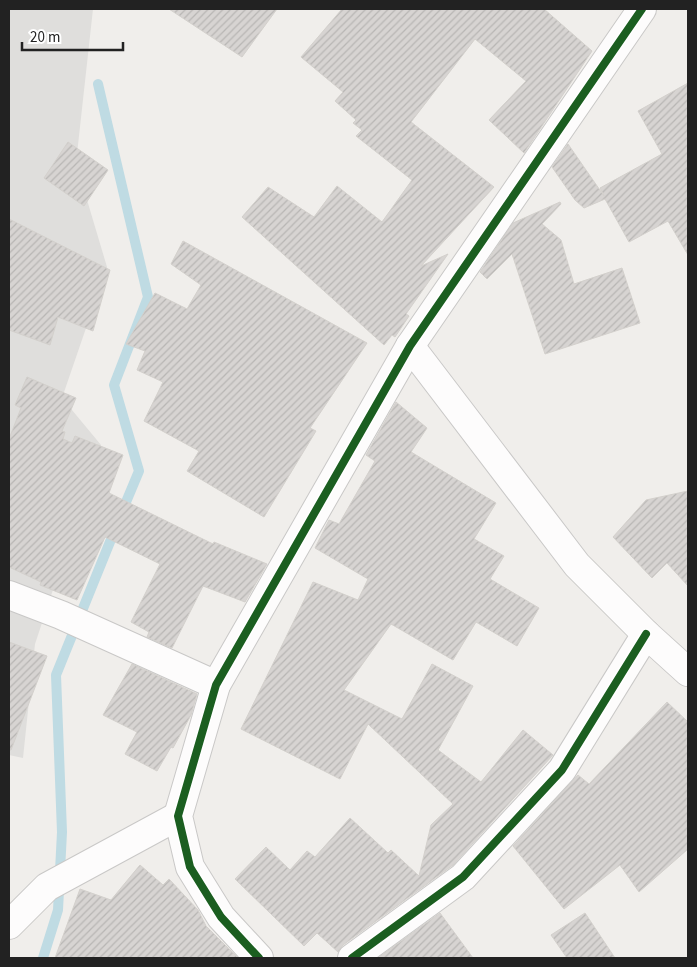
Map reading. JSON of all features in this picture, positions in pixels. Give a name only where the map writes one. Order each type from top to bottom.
[{"type":"street","points":[[259,958],[221,917],[190,867],[178,816],[216,685],[410,346],[642,9]]},
{"type":"street","points":[[410,346],[577,565],[646,634],[688,672]]},
{"type":"street","points":[[9,595],[61,615],[90,630],[216,685]]},
{"type":"street","points":[[352,958],[463,876],[562,770],[646,634]]},
{"type":"street","points":[[9,925],[47,887],[77,869],[178,816]]},
{"type":"shaded area","points":[[9,9],[93,9],[76,163],[107,267],[62,398],[101,445],[35,644],[23,758],[9,755]]},
{"type":"building","points":[[169,9],[277,9],[242,57]]},
{"type":"building","points":[[342,9],[544,9],[592,51],[524,153],[489,120],[526,81],[475,39],[411,122],[494,187],[421,266],[448,254],[406,314],[409,316],[395,337],[392,335],[384,345],[242,217],[268,187],[314,217],[337,186],[382,222],[412,180],[356,136],[362,130],[353,123],[356,120],[335,101],[343,92],[301,57]]},
{"type":"building","points":[[688,83],[688,255],[668,221],[629,242],[605,199],[584,208],[575,200],[552,167],[568,144],[604,196],[600,188],[662,154],[638,111]]},
{"type":"building","points":[[68,142],[108,170],[84,206],[44,178]]},
{"type":"building","points":[[560,202],[561,204],[542,224],[561,240],[574,284],[622,268],[640,323],[545,354],[512,254],[487,279],[480,272],[513,223]]},
{"type":"building","points":[[9,219],[110,270],[93,331],[58,317],[50,345],[9,330]]},
{"type":"building","points":[[183,241],[367,343],[310,428],[316,431],[264,517],[187,471],[199,451],[144,421],[163,382],[137,370],[145,351],[126,344],[155,293],[187,309],[201,285],[171,264]]},
{"type":"building","points":[[27,377],[76,398],[62,431],[65,432],[63,439],[72,443],[75,436],[123,455],[109,493],[213,544],[214,542],[267,564],[245,602],[203,586],[172,648],[147,637],[149,632],[131,622],[160,564],[105,537],[77,600],[40,585],[41,582],[9,567],[9,439],[21,408],[15,405]]},
{"type":"building","points":[[396,402],[427,428],[411,452],[496,503],[474,539],[504,556],[490,579],[539,608],[517,646],[476,622],[453,660],[391,624],[344,690],[402,719],[432,664],[473,686],[438,750],[481,782],[523,730],[553,755],[453,865],[343,945],[338,952],[317,933],[304,946],[235,879],[266,847],[290,870],[307,851],[315,857],[350,818],[388,853],[391,850],[419,876],[431,825],[453,804],[368,724],[340,779],[241,729],[313,582],[358,600],[368,579],[315,548],[329,520],[339,524],[375,461],[366,455]]},
{"type":"building","points":[[688,491],[688,586],[667,563],[652,578],[613,537],[646,500]]},
{"type":"building","points":[[9,642],[47,656],[11,750],[9,750]]},
{"type":"building","points":[[132,664],[197,694],[191,715],[173,748],[171,747],[157,771],[125,754],[137,732],[103,715]]},
{"type":"building","points":[[667,702],[688,722],[688,849],[639,892],[620,865],[564,909],[513,846],[578,775],[589,784]]},
{"type":"building","points":[[140,865],[163,885],[169,879],[198,910],[206,926],[238,958],[55,958],[80,889],[111,900]]},
{"type":"building","points":[[440,913],[473,958],[378,958]]},
{"type":"building","points":[[585,913],[615,958],[567,958],[551,935]]},
{"type":"waterway","points":[[98,84],[148,297],[114,385],[139,471],[121,514]]},
{"type":"waterway","points":[[43,958],[58,910],[62,832],[56,675],[116,527]]},
{"type":"cycle path","points":[[259,958],[221,917],[190,867],[178,816],[216,685],[410,346],[642,9]]},
{"type":"cycle path","points":[[352,958],[463,877],[562,770],[646,634]]}]
